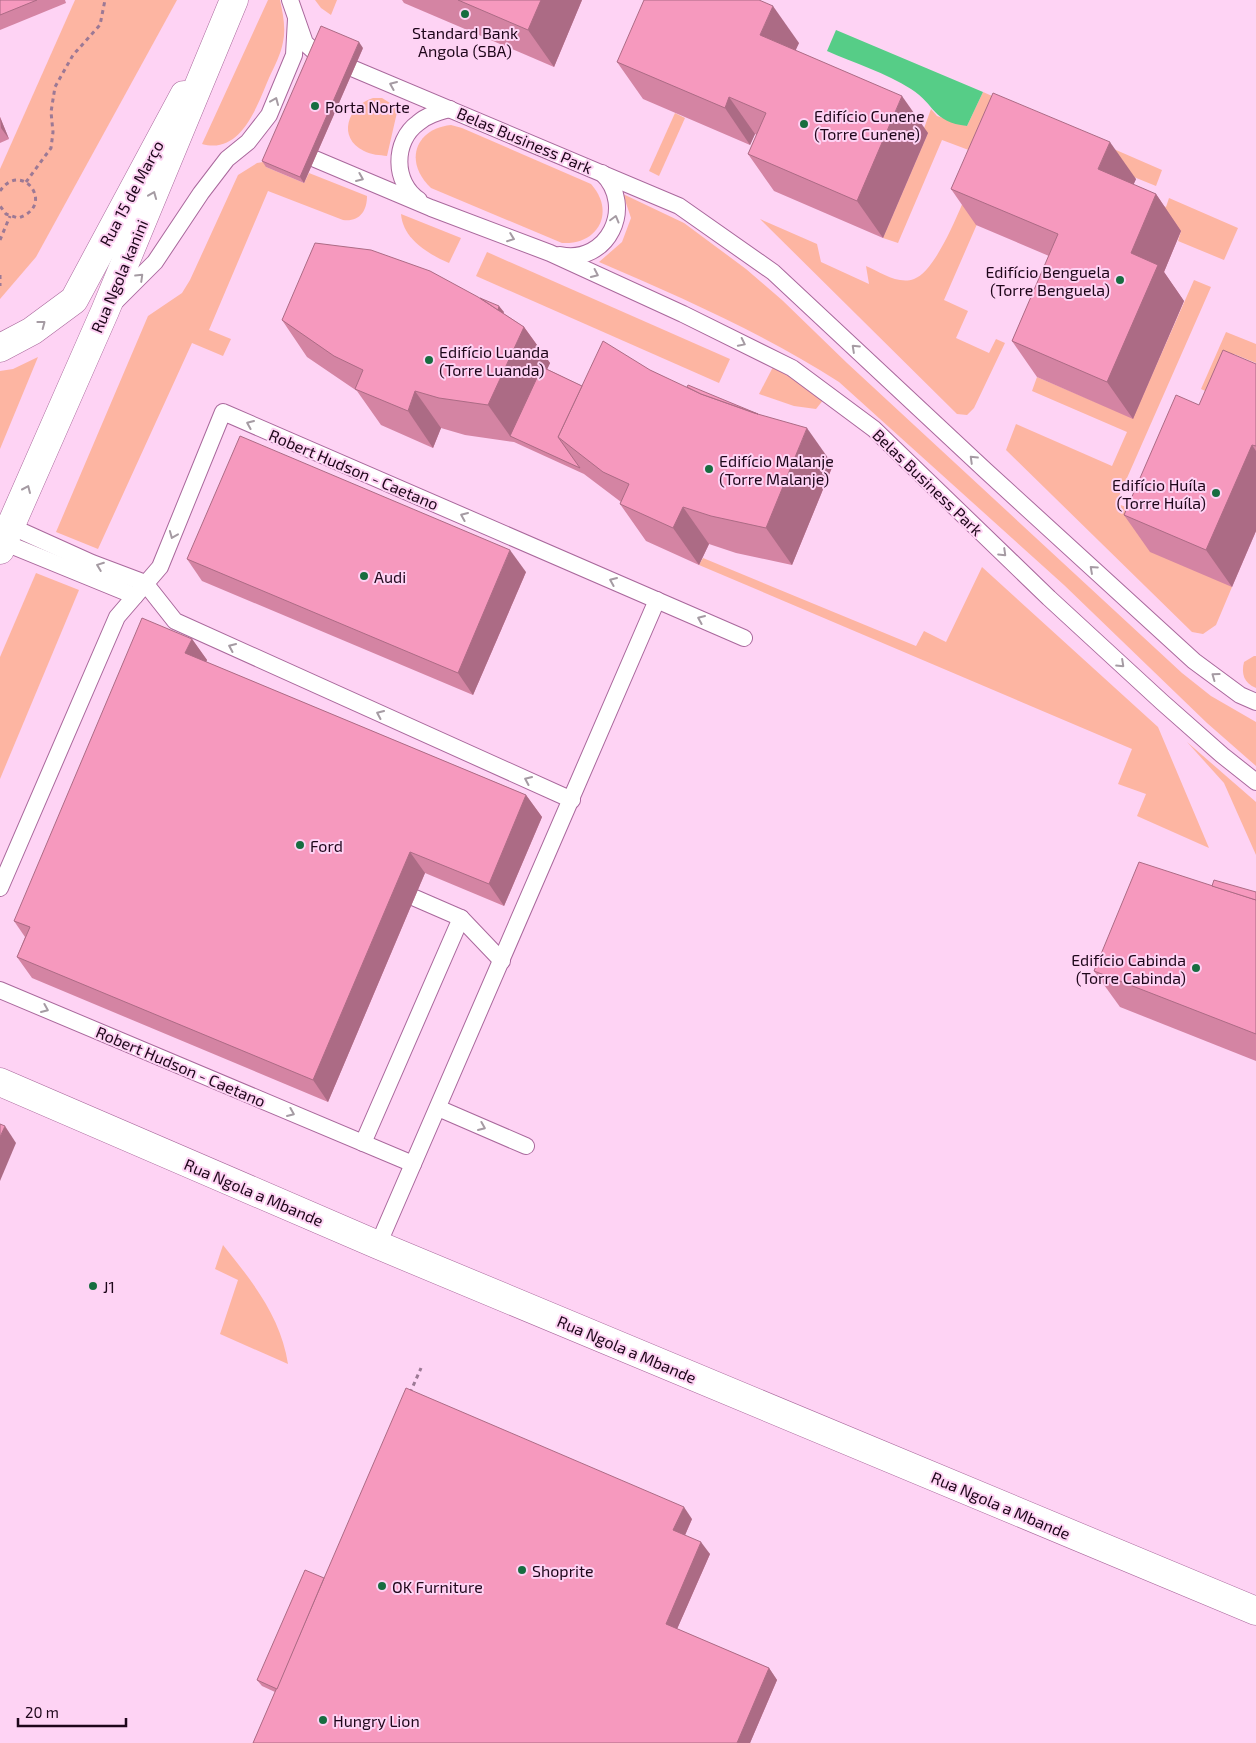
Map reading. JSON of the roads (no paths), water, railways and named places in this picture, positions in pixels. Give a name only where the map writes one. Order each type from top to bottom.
[{"type":"street","name":"Rua Ngola kanini","points":[[5,539],[105,311],[230,3]]},
{"type":"street","name":"Rua 15 de Março","points":[[0,348],[32,331],[74,300],[230,3]]},
{"type":"street","name":"Rua Ngola a Mbande","points":[[0,1082],[378,1245],[1256,1611]]},
{"type":"lane","points":[[290,0],[305,43],[316,53]]},
{"type":"lane","points":[[105,311],[155,262],[201,193],[227,159],[248,142],[269,116],[294,55],[296,19]]},
{"type":"lane","name":"Belas Business Park","points":[[354,69],[600,171],[679,206],[773,272],[985,470],[1194,661],[1240,695],[1256,702]]},
{"type":"lane","name":"Belas Business Park","points":[[430,208],[416,198],[405,185],[399,169],[400,153],[406,136],[417,123],[432,115],[450,109]]},
{"type":"lane","points":[[248,142],[264,140],[270,142]]},
{"type":"lane","name":"Belas Business Park","points":[[315,159],[430,208],[550,253],[683,314],[792,368],[834,397],[874,429],[1049,598],[1162,702],[1256,782]]},
{"type":"lane","name":"Belas Business Park","points":[[550,253],[568,257],[585,254],[600,245],[611,232],[617,216],[617,199],[612,183],[600,171]]},
{"type":"lane","name":"Robert Hudson - Caetano","points":[[0,888],[117,616],[160,568],[224,412],[744,638]]},
{"type":"lane","points":[[5,539],[140,590],[175,621],[572,800]]},
{"type":"lane","points":[[378,1245],[657,600]]},
{"type":"lane","points":[[415,898],[461,918],[502,961]]},
{"type":"lane","points":[[363,1143],[461,918]]},
{"type":"lane","name":"Robert Hudson - Caetano","points":[[0,990],[413,1164]]},
{"type":"lane","points":[[438,1108],[526,1146]]},
{"type":"place","name":"Standard Bank Angola (SBA)","points":[[465,14]]},
{"type":"place","name":"Porta Norte","points":[[315,106]]},
{"type":"place","name":"Edifício Cunene (Torre Cunene)","points":[[804,124]]},
{"type":"place","name":"Edifício Benguela (Torre Benguela)","points":[[1120,280]]},
{"type":"place","name":"Edifício Luanda (Torre Luanda)","points":[[429,360]]},
{"type":"place","name":"Edifício Malanje (Torre Malanje)","points":[[709,469]]},
{"type":"place","name":"Edifício Huíla (Torre Huíla)","points":[[1216,493]]},
{"type":"place","name":"Audi","points":[[364,576]]},
{"type":"place","name":"Ford","points":[[300,845]]},
{"type":"place","name":"Edifício Cabinda (Torre Cabinda)","points":[[1196,968]]},
{"type":"place","name":"J1","points":[[93,1286]]},
{"type":"place","name":"Shoprite","points":[[522,1570]]},
{"type":"place","name":"OK Furniture","points":[[382,1586]]},
{"type":"place","name":"Hungry Lion","points":[[323,1720]]}]
